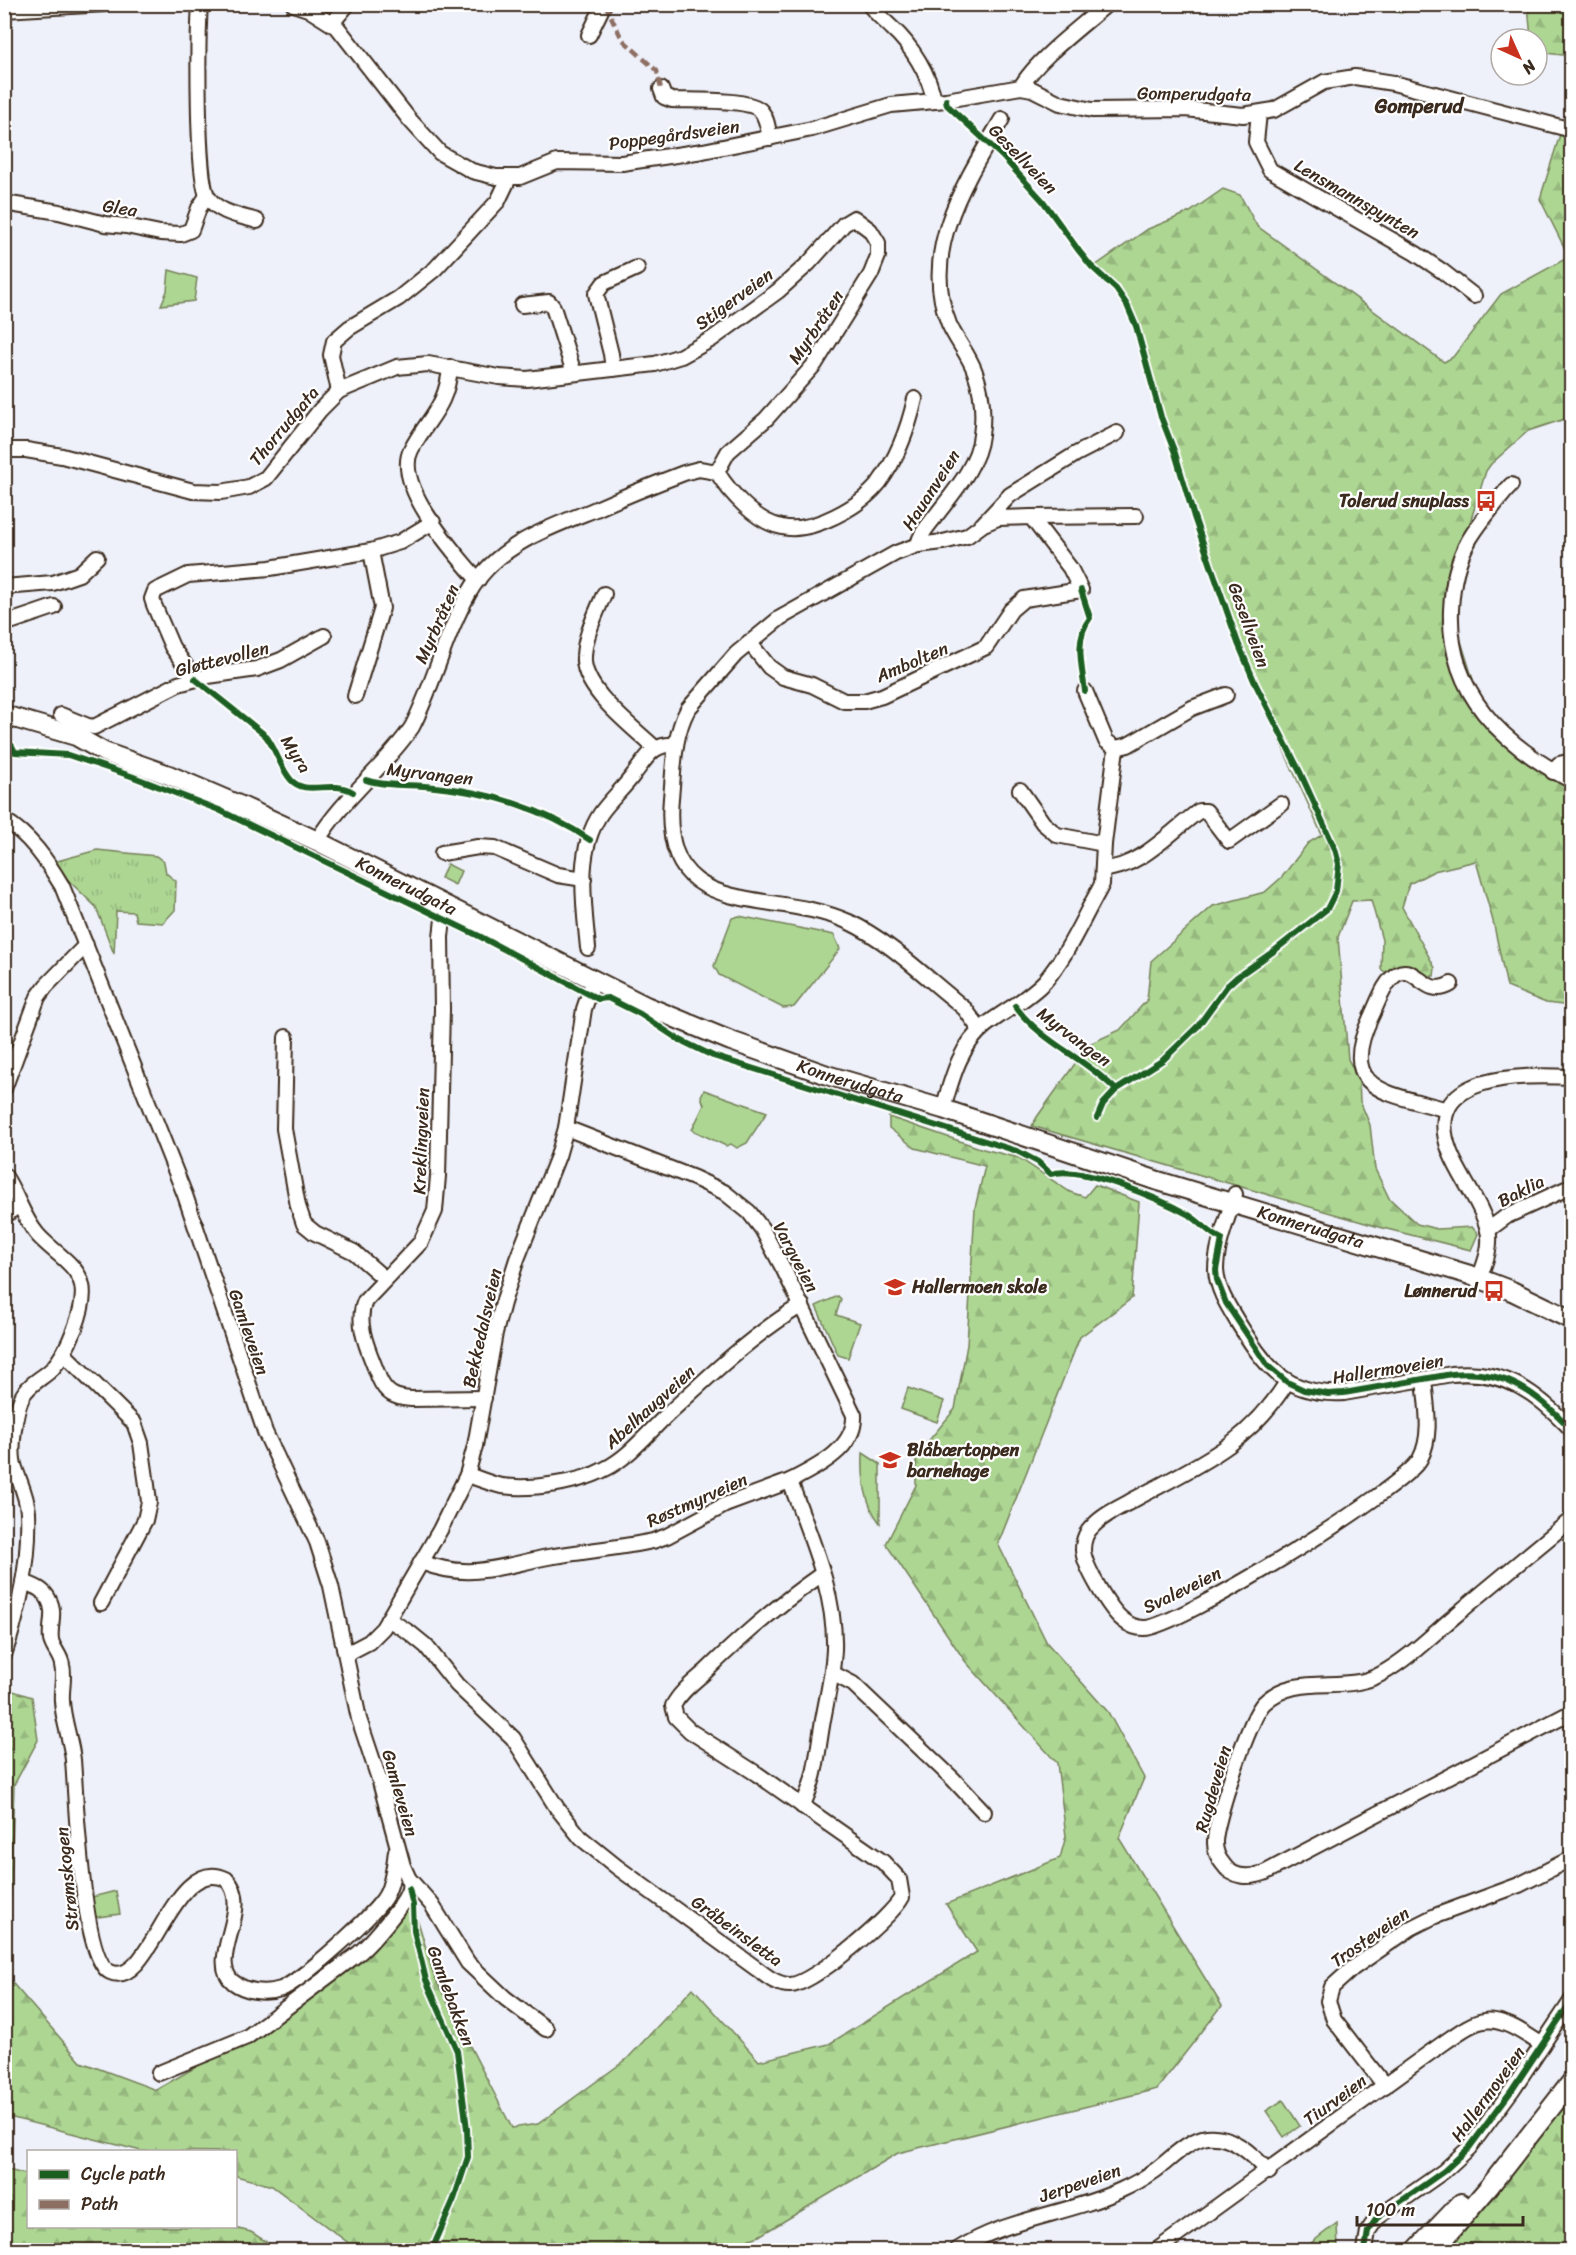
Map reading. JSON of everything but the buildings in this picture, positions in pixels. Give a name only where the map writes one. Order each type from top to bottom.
[{"type":"main road","name":"Konnerudgata","points":[[4,715],[75,736],[104,752],[213,793],[317,841],[646,1006],[731,1041],[830,1076],[1481,1274],[1515,1281],[1572,1307]]},
{"type":"main road","name":"Konnerudgata","points":[[4,728],[73,747],[104,752]]},
{"type":"main road","name":"Konnerudgata","points":[[1481,1274],[1572,1320]]},
{"type":"main road","points":[[1435,2250],[1489,2187],[1572,2081]]},
{"type":"main road","points":[[1416,2250],[1489,2173],[1511,2157]]},
{"type":"street","points":[[4,10],[105,4]]},
{"type":"street","points":[[200,4],[201,171],[207,196],[223,209],[257,221]]},
{"type":"street","name":"Poppegårdsveien","points":[[293,4],[308,9],[332,23],[353,44],[409,119],[440,153],[472,171],[496,177],[520,177],[557,162],[644,161],[812,129],[891,105],[934,101],[1021,87]]},
{"type":"street","points":[[332,23],[348,4]]},
{"type":"street","points":[[589,35],[600,16],[603,4]]},
{"type":"street","points":[[869,4],[907,45],[927,77],[934,101]]},
{"type":"street","points":[[1021,87],[1039,64],[1107,4]]},
{"type":"street","name":"Gomperudgata","points":[[1021,87],[1032,89],[1060,103],[1092,110],[1185,109],[1232,114],[1274,110],[1324,82],[1355,77],[1394,83],[1572,130]]},
{"type":"street","points":[[661,89],[664,98],[672,100],[742,103],[757,107],[764,115],[770,138]]},
{"type":"street","name":"Lensmannspynten","points":[[1259,113],[1256,142],[1270,170],[1415,253],[1442,270],[1474,296]]},
{"type":"street","name":"Hauanveien","points":[[676,745],[682,718],[688,709],[719,672],[749,642],[780,618],[850,577],[896,553],[918,545],[923,533],[965,475],[980,444],[982,401],[975,372],[955,336],[944,309],[940,292],[940,254],[944,235],[960,195],[1002,119]]},
{"type":"street","name":"Thorrudgata","points":[[4,450],[26,450],[62,456],[184,489],[221,492],[249,487],[266,478],[320,410],[339,391],[331,355],[334,341],[348,328],[399,298],[435,269],[498,201],[509,178]]},
{"type":"street","name":"Glea","points":[[4,203],[59,212],[105,224],[181,234],[191,230],[199,208],[207,196]]},
{"type":"street","name":"Stigerveien","points":[[339,391],[397,367],[428,364],[499,377],[527,379],[667,361],[712,339],[778,291],[809,263],[844,224],[854,218]]},
{"type":"street","name":"Myrbråten","points":[[317,841],[335,815],[412,727],[462,608],[478,580],[506,552],[555,525],[684,473],[699,469],[717,472],[728,452],[747,438],[766,419],[815,364],[834,337],[871,274],[878,256],[878,243],[870,230],[854,218]]},
{"type":"street","points":[[613,369],[596,294],[604,284],[637,268]]},
{"type":"street","points":[[522,305],[549,302],[574,373]]},
{"type":"street","points":[[450,367],[444,399],[410,452],[409,477],[433,522],[451,549],[478,580]]},
{"type":"street","points":[[717,472],[737,499],[774,525],[793,528],[833,517],[859,502],[878,483],[902,444],[915,399]]},
{"type":"street","points":[[918,545],[967,536],[982,525],[1010,495],[1076,454],[1117,433]]},
{"type":"street","points":[[1511,485],[1468,541],[1458,566],[1452,603],[1452,645],[1458,667],[1469,692],[1488,719],[1514,744],[1554,772],[1572,781]]},
{"type":"street","points":[[982,525],[998,518],[1136,516]]},
{"type":"street","name":"Ambolten","points":[[749,642],[769,667],[783,677],[812,685],[844,700],[864,701],[882,696],[986,647],[1011,610],[1024,599],[1081,590],[1071,568],[1031,517]]},
{"type":"street","name":"Gløttevollen","points":[[195,679],[172,647],[152,599],[156,591],[188,575],[270,568],[371,551],[400,542],[433,522]]},
{"type":"street","points":[[355,696],[382,608],[371,551]]},
{"type":"street","points":[[4,586],[52,583],[79,574],[98,556]]},
{"type":"street","points":[[604,594],[588,636],[584,656],[587,677],[605,701],[655,748]]},
{"type":"street","points":[[4,624],[54,607]]},
{"type":"street","name":"Gløttevollen","points":[[61,715],[94,727],[161,691],[195,679],[257,669],[281,660],[324,636]]},
{"type":"street","points":[[1085,692],[1106,741],[1116,748],[1128,746],[1192,708],[1226,695]]},
{"type":"street","points":[[588,948],[584,879],[588,849],[598,818],[655,748],[668,744],[676,745],[671,803],[672,844],[680,863],[693,879],[712,890],[813,910],[862,929],[952,998],[969,1014],[980,1030]]},
{"type":"street","points":[[943,1109],[960,1057],[980,1030],[1030,995],[1052,972],[1099,890],[1116,748]]},
{"type":"street","points":[[1554,772],[1559,764],[1572,761]]},
{"type":"street","points":[[1020,790],[1043,823],[1057,835],[1104,844]]},
{"type":"street","points":[[1103,869],[1115,869],[1143,854],[1199,811],[1206,811],[1229,841],[1281,804]]},
{"type":"street","name":"Gamleveien","points":[[4,820],[17,828],[34,845],[55,874],[72,908],[185,1195],[265,1432],[317,1542],[331,1586],[359,1719],[380,1782],[396,1846],[409,1879],[432,1905],[468,1963],[499,1992],[546,2029]]},
{"type":"street","points":[[441,853],[478,847],[495,848],[558,875],[584,879]]},
{"type":"street","name":"Kreklingveien","points":[[449,907],[444,919],[441,938],[438,1176],[435,1211],[421,1242],[365,1301],[360,1322],[379,1378],[386,1391],[400,1399],[483,1398]]},
{"type":"street","points":[[4,1089],[38,997],[86,945]]},
{"type":"street","points":[[1447,1110],[1389,1093],[1371,1085],[1360,1068],[1360,1049],[1372,1015],[1394,975],[1407,972],[1436,989],[1451,984]]},
{"type":"street","name":"Bekkedalsveien","points":[[346,1653],[369,1642],[388,1619],[446,1520],[467,1475],[503,1303],[517,1259],[558,1156],[566,1128],[584,1009],[594,980]]},
{"type":"street","points":[[286,1037],[284,1130],[296,1196],[304,1224],[315,1233],[354,1252],[385,1280]]},
{"type":"street","points":[[1481,1274],[1488,1252],[1488,1230],[1450,1151],[1445,1136],[1447,1110],[1460,1094],[1480,1083],[1511,1077],[1572,1077]]},
{"type":"street","name":"Vargveien","points":[[566,1128],[694,1178],[723,1192],[740,1203],[762,1229],[839,1382],[855,1422],[849,1438],[831,1457],[790,1481]]},
{"type":"street","points":[[4,1175],[12,1186],[18,1205],[36,1234],[72,1267],[82,1285],[83,1297],[64,1354],[51,1370],[30,1386],[22,1397],[17,1416],[12,1449],[13,1461],[27,1509],[23,1582],[17,1615],[4,1655]]},
{"type":"street","name":"Baklia","points":[[1488,1230],[1508,1216],[1572,1186]]},
{"type":"street","name":"Hallermoveien","points":[[1234,1199],[1216,1270],[1221,1291],[1255,1349],[1275,1374],[1304,1390],[1328,1394],[1469,1372],[1505,1379],[1529,1391],[1543,1401],[1572,1430]]},
{"type":"street","points":[[4,1217],[18,1205]]},
{"type":"street","name":"Abelhaugveien","points":[[467,1475],[501,1486],[521,1486],[560,1482],[603,1471],[630,1451],[766,1329],[801,1305]]},
{"type":"street","points":[[64,1354],[134,1423],[141,1443],[147,1485],[146,1520],[100,1603]]},
{"type":"street","name":"Svaleveien","points":[[1287,1382],[1269,1407],[1230,1444],[1200,1464],[1108,1514],[1088,1532],[1083,1547],[1085,1560],[1107,1600],[1117,1614],[1132,1626],[1147,1628],[1183,1613],[1311,1540],[1407,1475],[1420,1460],[1428,1431],[1424,1379]]},
{"type":"street","points":[[790,1481],[822,1574],[834,1630],[832,1673],[814,1780],[802,1806]]},
{"type":"street","name":"Røstmyrveien","points":[[421,1562],[447,1570],[496,1570],[546,1558],[653,1541],[725,1505],[790,1481]]},
{"type":"street","name":"Rugdeveien","points":[[1572,1519],[1384,1673],[1362,1682],[1294,1687],[1266,1701],[1257,1712],[1250,1727],[1219,1819],[1216,1853],[1225,1868],[1238,1875],[1255,1876],[1264,1873],[1572,1712]]},
{"type":"street","name":"Gråbeinsletta","points":[[388,1619],[426,1646],[457,1685],[513,1738],[557,1808],[581,1838],[757,1970],[774,1981],[790,1985],[816,1975],[891,1913],[902,1897],[899,1879],[893,1870],[690,1731],[676,1717],[674,1706],[680,1695],[735,1644],[799,1590],[822,1574]]},
{"type":"street","name":"Strømskogen","points":[[23,1582],[45,1593],[51,1603],[51,1639],[63,1665],[62,1703],[68,1729],[88,1924],[98,1958],[110,1972],[124,1973],[136,1965],[188,1888],[201,1878],[214,1875],[229,1882],[236,1896],[233,1926],[225,1954],[228,1977],[237,1985],[259,1992],[284,1988],[301,1976],[377,1909],[391,1885],[396,1846]]},
{"type":"street","points":[[832,1673],[853,1684],[984,1812]]},
{"type":"street","name":"Trosteveien","points":[[1385,2086],[1334,2020],[1328,2001],[1332,1987],[1353,1968],[1411,1928],[1435,1916],[1519,1885],[1572,1858]]},
{"type":"street","points":[[159,2073],[247,2037],[359,1953],[403,1901],[409,1890],[409,1879]]},
{"type":"street","name":"Hallermoveien","points":[[1366,2248],[1371,2224],[1377,2218],[1451,2166],[1469,2148],[1512,2090],[1572,2000]]},
{"type":"street","name":"Tiurveien","points":[[1157,2250],[1269,2172],[1462,2030],[1480,2021],[1491,2019],[1507,2023],[1542,2044]]},
{"type":"street","name":"Jerpeveien","points":[[957,2250],[1001,2228],[1120,2191],[1153,2172],[1197,2140],[1207,2137],[1226,2139],[1235,2143],[1256,2158],[1269,2172]]},
{"type":"green space","points":[[1423,4],[1401,13],[1368,5]]},
{"type":"green space","points":[[1528,5],[1571,5],[1571,56],[1549,53],[1549,27],[1530,27]]},
{"type":"green space","points":[[1561,131],[1571,133],[1571,417],[1528,431],[1486,471],[1455,571],[1451,609],[1483,712],[1571,781],[1571,1006],[1546,1003],[1507,987],[1493,921],[1476,861],[1434,871],[1409,884],[1402,907],[1435,968],[1434,976],[1424,976],[1397,968],[1386,973],[1381,969],[1382,940],[1371,900],[1352,901],[1338,937],[1348,1059],[1359,1080],[1360,1101],[1370,1125],[1375,1169],[1389,1198],[1417,1224],[1437,1229],[1472,1227],[1478,1234],[1471,1250],[1379,1227],[1032,1126],[1089,1044],[1120,1030],[1147,1000],[1151,961],[1213,906],[1265,892],[1282,877],[1308,843],[1322,835],[1235,642],[1123,294],[1092,268],[1148,229],[1190,212],[1223,189],[1240,195],[1257,226],[1444,362],[1453,357],[1501,294],[1569,257],[1540,199]]},
{"type":"green space","points":[[169,270],[197,278],[194,301],[161,305],[167,291]]},
{"type":"green space","points":[[97,850],[156,856],[164,862],[166,873],[176,881],[175,910],[163,923],[136,921],[134,912],[116,911],[114,954],[96,907],[67,879],[54,862]]},
{"type":"green space","points":[[447,864],[461,871],[455,885],[441,878]]},
{"type":"green space","points":[[739,916],[834,935],[840,949],[794,1007],[783,1008],[719,975],[714,966],[732,918]]},
{"type":"green space","points":[[704,1090],[767,1112],[747,1143],[737,1148],[731,1144],[726,1146],[692,1130],[704,1105],[701,1096]]},
{"type":"green space","points":[[889,1117],[983,1149],[1019,1158],[1070,1192],[1085,1197],[1095,1185],[1139,1202],[1132,1298],[1080,1337],[998,1544],[1047,1643],[1108,1712],[1144,1778],[1119,1838],[1222,2006],[1157,2089],[898,2153],[759,2236],[720,2250],[358,2250],[272,2186],[237,2176],[237,2150],[137,2150],[5,2116],[4,1688],[32,1697],[38,1740],[14,1785],[8,1978],[81,2062],[156,2090],[255,2033],[358,1958],[409,1890],[434,1976],[512,2128],[538,2124],[627,2059],[693,1988],[759,2061],[829,2044],[977,1952],[946,1904],[1060,1858],[1066,1836],[1057,1763],[965,1661],[886,1544],[916,1485],[916,1456],[955,1409],[967,1345],[975,1208],[985,1166],[915,1148],[889,1128]]},
{"type":"green space","points":[[838,1296],[841,1299],[836,1315],[860,1323],[848,1358],[838,1355],[816,1306]]},
{"type":"green space","points":[[908,1388],[944,1401],[937,1422],[901,1409]]},
{"type":"green space","points":[[863,1453],[880,1464],[880,1523],[867,1499]]},
{"type":"green space","points":[[116,1891],[120,1914],[91,1918],[88,1898]]},
{"type":"green space","points":[[1571,2094],[1571,2250],[1445,2250]]},
{"type":"green space","points":[[1283,2100],[1300,2126],[1284,2137],[1266,2111]]},
{"type":"green space","points":[[4,2169],[27,2175],[27,2228],[234,2228],[251,2232],[279,2250],[5,2250]]},
{"type":"green space","points":[[1337,2223],[1338,2250],[1302,2250]]},
{"type":"marked path","points":[[605,4],[622,39],[657,71],[661,89]]},
{"type":"cycle path","name":"Gesellveien","points":[[946,100],[947,105],[1002,156],[1043,201],[1091,266],[1116,289],[1127,305],[1136,326],[1161,417],[1238,643],[1255,683],[1300,772],[1335,849],[1339,864],[1336,891],[1327,909],[1227,986],[1198,1026],[1163,1060],[1116,1090],[1103,1104],[1097,1118]]},
{"type":"cycle path","points":[[1081,590],[1090,618],[1085,626],[1081,644],[1085,691]]},
{"type":"cycle path","name":"Myra","points":[[195,679],[265,735],[287,775],[297,785],[312,788],[336,787],[353,792]]},
{"type":"cycle path","points":[[4,739],[15,752],[68,755],[131,776],[219,810],[479,936],[598,999],[608,998],[640,1014],[678,1039],[713,1056],[1017,1151],[1038,1162],[1051,1174],[1064,1172],[1100,1179],[1121,1185],[1177,1209],[1222,1239],[1216,1270],[1217,1280],[1226,1303],[1268,1366],[1287,1382],[1304,1390],[1328,1394],[1344,1393],[1452,1374],[1489,1375],[1519,1386],[1533,1395],[1572,1430]]},
{"type":"cycle path","name":"Myrvangen","points":[[366,780],[382,784],[455,789],[496,798],[554,819],[590,840]]},
{"type":"cycle path","name":"Myrvangen","points":[[1015,1006],[1050,1040],[1091,1068],[1116,1090]]},
{"type":"cycle path","name":"Gamlebakken","points":[[409,1889],[413,1905],[414,1931],[426,1980],[457,2051],[467,2129],[468,2157],[454,2199],[432,2250]]},
{"type":"cycle path","points":[[1365,2250],[1368,2231],[1377,2218],[1444,2171],[1469,2148],[1512,2090],[1572,2000]]},
{"type":"place","name":"Tolerud snuplass","points":[[1486,501]]},
{"type":"place","name":"Hallermoen skole","points":[[895,1287]]},
{"type":"place","name":"Lønnerud","points":[[1494,1291]]},
{"type":"place","name":"Blåbærtoppen barnehage","points":[[890,1460]]},
{"type":"district","name":"Gomperud","points":[[1419,106]]}]
